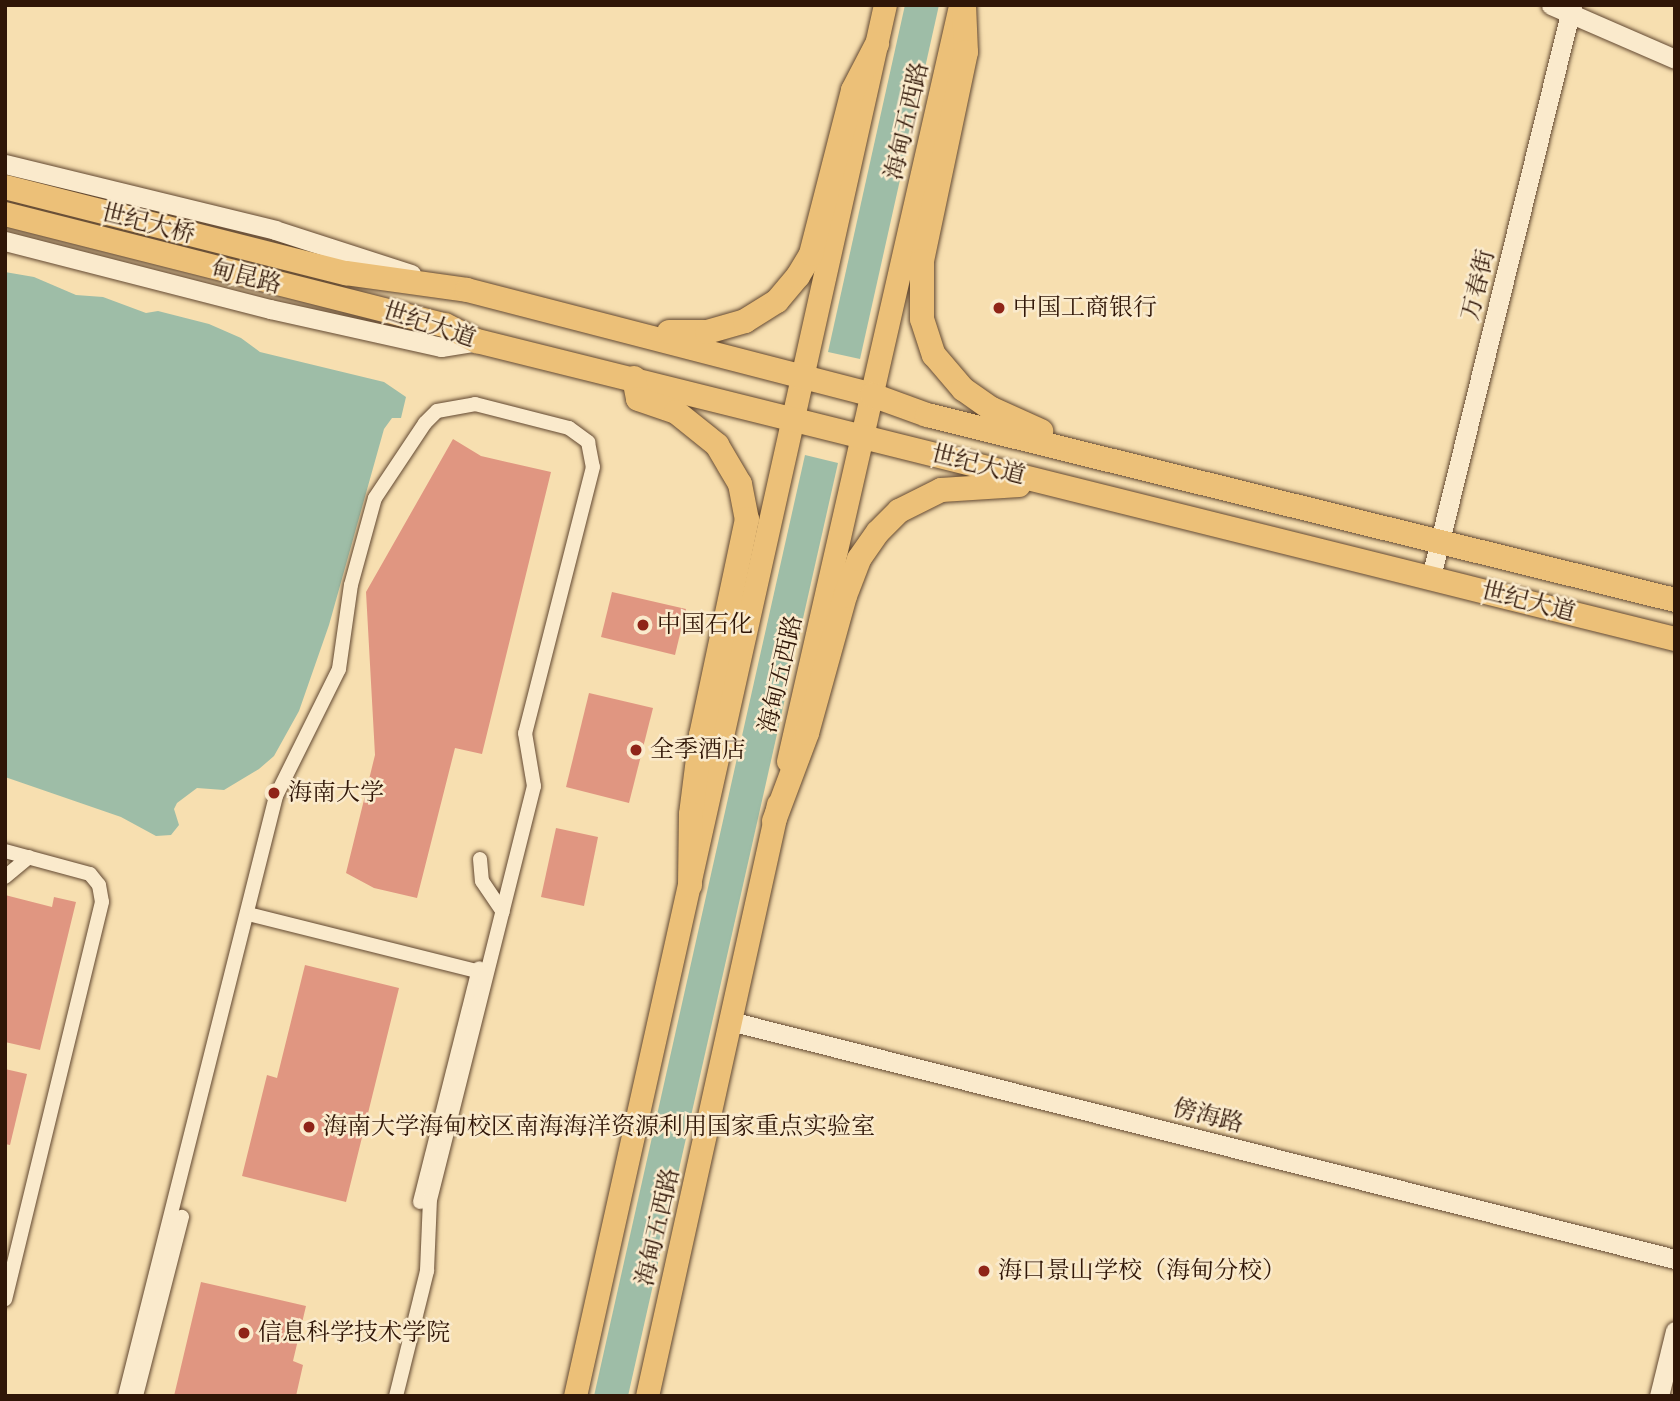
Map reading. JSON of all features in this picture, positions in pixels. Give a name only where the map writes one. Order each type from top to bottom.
[{"type":"highway","points":[[962,5],[966,52],[921,271],[924,331],[939,363],[973,397],[1095,457]]},
{"type":"highway","points":[[654,338],[669,332],[706,332],[745,321],[777,301],[792,285],[811,254],[841,126],[853,90],[877,44]]},
{"type":"highway","name":"世纪大桥","points":[[5,187],[290,259]]},
{"type":"highway","name":"世纪大桥","points":[[5,214],[284,285]]},
{"type":"highway","name":"世纪大道","points":[[290,259],[380,281],[432,282],[872,395],[926,415],[1675,600]]},
{"type":"highway","name":"世纪大道","points":[[284,285],[445,325],[477,341],[863,433],[1675,639]]},
{"type":"highway","points":[[634,378],[639,399],[676,412],[717,445],[740,484],[747,519],[701,735],[691,814],[690,885]]},
{"type":"highway","points":[[774,821],[797,764],[845,596],[859,559],[878,532],[899,511],[942,490],[1002,485],[1059,493],[1077,489]]},
{"type":"main road","name":"海甸五西路","points":[[575,1396],[885,5]]},
{"type":"main road","name":"海甸五西路","points":[[647,1396],[774,821],[962,5]]},
{"type":"street","points":[[1551,5],[1575,9],[1675,48]]},
{"type":"street","points":[[1575,9],[1675,59]]},
{"type":"street","name":"万春街","points":[[1435,578],[1575,9]]},
{"type":"street","points":[[5,164],[275,230],[432,282]]},
{"type":"street","name":"甸昆路","points":[[5,241],[270,309],[440,346],[477,341]]},
{"type":"street","points":[[125,1396],[287,784],[346,667],[357,587],[382,500],[431,428],[455,413],[474,411],[566,436],[580,447],[585,465],[520,732],[527,784],[501,908],[420,1197],[417,1268],[388,1396]]},
{"type":"street","points":[[5,850],[84,878],[94,887],[96,900],[5,1272]]},
{"type":"street","points":[[5,856],[90,874],[99,885],[102,902],[5,1299]]},
{"type":"street","points":[[5,877],[27,859]]},
{"type":"street","points":[[480,859],[482,881],[501,908]]},
{"type":"street","points":[[251,917],[481,975]]},
{"type":"street","points":[[136,1396],[251,917]]},
{"type":"street","points":[[397,1396],[427,1271],[430,1199],[481,975]]},
{"type":"street","name":"傍海路","points":[[731,1017],[1675,1250]]},
{"type":"street","name":"傍海路","points":[[731,1017],[1675,1259]]},
{"type":"street","points":[[1659,1396],[1675,1331]]},
{"type":"street","points":[[1669,1396],[1675,1372]]},
{"type":"shaded area","points":[[905,5],[939,5],[860,359],[828,352]]},
{"type":"shaded area","points":[[5,272],[34,277],[76,295],[103,297],[146,313],[158,311],[209,324],[241,338],[260,352],[384,382],[406,397],[401,418],[392,418],[384,429],[329,625],[299,711],[274,756],[259,769],[224,790],[197,788],[177,803],[174,809],[179,825],[171,835],[156,836],[121,817],[5,777]]},
{"type":"shaded area","points":[[805,455],[838,463],[628,1396],[594,1396]]},
{"type":"building","points":[[453,439],[481,456],[551,472],[482,754],[455,748],[417,898],[374,888],[346,873],[375,755],[366,592]]},
{"type":"building","points":[[612,592],[686,609],[675,655],[601,637]]},
{"type":"building","points":[[589,693],[653,708],[629,803],[566,787]]},
{"type":"building","points":[[556,828],[598,837],[584,906],[541,897]]},
{"type":"building","points":[[5,895],[52,907],[54,897],[76,902],[40,1050],[5,1042]]},
{"type":"building","name":"海南大学海甸校区南海海洋资源利用国家重点实验室","points":[[305,965],[399,988],[346,1202],[242,1176],[267,1075],[277,1078]]},
{"type":"building","points":[[5,1069],[27,1074],[10,1145],[5,1144]]},
{"type":"building","name":"信息科学技术学院","points":[[201,1282],[306,1306],[293,1361],[303,1365],[296,1396],[174,1396]]},
{"type":"place","name":"中国工商银行","points":[[999,308]]},
{"type":"place","name":"中国石化","points":[[643,625]]},
{"type":"place","name":"全季酒店","points":[[636,750]]},
{"type":"place","name":"海南大学","points":[[274,793]]},
{"type":"place","name":"海南大学海甸校区南海海洋资源利用国家重点实验室","points":[[309,1127]]},
{"type":"place","name":"海口景山学校（海甸分校）","points":[[984,1271]]},
{"type":"place","name":"信息科学技术学院","points":[[244,1333]]}]
